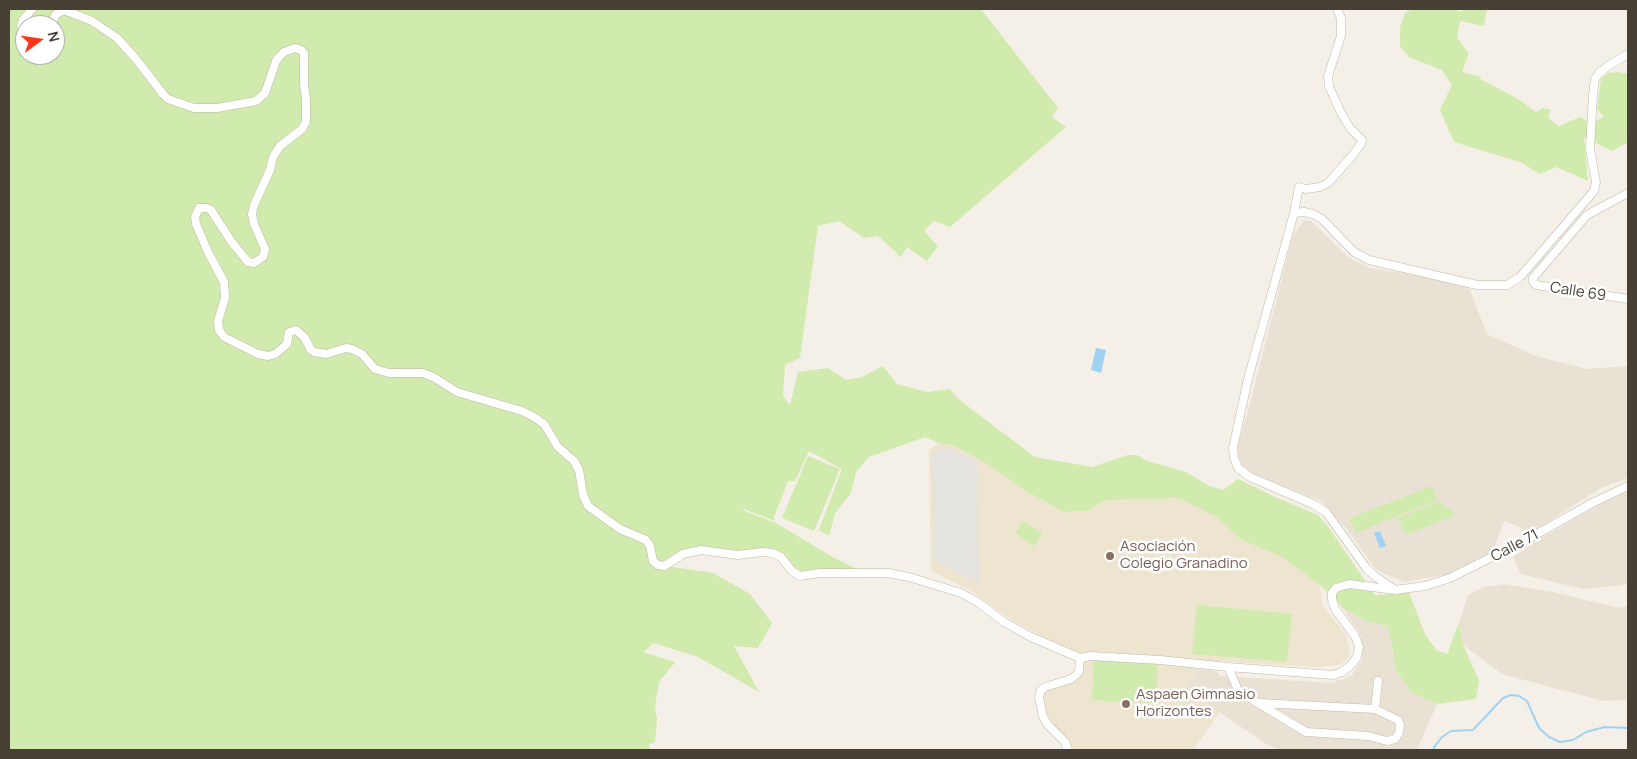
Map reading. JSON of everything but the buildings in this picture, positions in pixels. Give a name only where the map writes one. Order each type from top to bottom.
[{"type":"street","points":[[1337,9],[1341,18],[1341,36],[1328,76],[1329,86],[1350,128],[1362,140],[1352,156],[1328,183],[1306,189],[1299,187],[1294,213],[1248,379],[1233,448],[1238,468],[1250,477],[1313,504],[1326,512],[1367,568],[1376,577],[1395,590]]},
{"type":"street","points":[[56,15],[64,10],[92,21],[117,38],[168,99],[194,108],[217,108],[256,101],[265,93],[279,57],[284,52],[295,48],[304,53],[306,122],[302,129],[280,146],[273,157],[270,170],[254,205],[252,214],[254,224],[265,249],[263,257],[254,263],[248,262],[231,241],[211,210],[199,208],[195,217],[208,252],[224,282],[226,298],[218,320],[219,330],[224,337],[258,354],[268,356],[274,354],[287,344],[289,332],[296,330],[304,337],[314,352],[326,354],[346,348],[358,350],[375,369],[382,372],[423,373],[457,392],[522,411],[534,417],[544,424],[558,448],[574,460],[579,470],[583,495],[588,506],[620,529],[646,540],[650,546],[653,561],[658,565],[664,566],[683,554],[701,550],[738,555],[763,552],[772,553],[780,557],[792,571],[800,576],[820,573],[863,572],[888,573],[909,577],[961,593],[979,603],[1017,630],[1080,658],[1090,656],[1198,662],[1228,667],[1238,690],[1259,703],[1306,732],[1368,736],[1387,742],[1395,739],[1400,733],[1398,720],[1375,709],[1259,703]]},
{"type":"street","points":[[1294,213],[1304,212],[1322,219],[1354,252],[1369,260],[1477,286],[1507,285],[1520,277],[1594,191],[1596,182],[1590,149],[1596,79],[1599,73],[1628,54]]},
{"type":"street","name":"Calle 69","points":[[1628,193],[1587,215],[1534,278],[1533,282],[1536,285],[1628,299]]},
{"type":"street","name":"Calle 71","points":[[1228,667],[1333,675],[1342,672],[1352,665],[1357,657],[1359,647],[1355,636],[1335,609],[1332,593],[1340,586],[1349,584],[1395,590],[1430,584],[1462,573],[1528,540],[1594,502],[1628,486]]},
{"type":"street","points":[[1068,750],[1065,742],[1048,725],[1043,717],[1039,697],[1041,690],[1045,687],[1071,679],[1076,675],[1079,672],[1080,658]]},
{"type":"street","points":[[1375,709],[1378,680]]},
{"type":"shaded area","points":[[1304,221],[1311,221],[1348,257],[1370,268],[1467,283],[1487,334],[1536,356],[1587,369],[1628,366],[1628,478],[1601,488],[1532,532],[1504,521],[1493,552],[1450,574],[1404,582],[1376,570],[1347,529],[1321,501],[1254,474],[1243,466],[1239,458],[1238,445],[1293,235]]},
{"type":"shaded area","name":"Asociación Colegio Granadino","points":[[938,443],[955,446],[990,466],[1029,493],[1064,512],[1087,511],[1105,500],[1179,498],[1209,506],[1267,544],[1320,585],[1322,605],[1345,633],[1350,649],[1348,659],[1339,665],[1312,667],[1092,653],[1075,654],[1012,620],[968,589],[931,571],[929,451]]},
{"type":"shaded area","points":[[944,447],[977,460],[979,584],[934,560],[932,456]]},
{"type":"shaded area","points":[[1628,488],[1628,582],[1622,585],[1583,589],[1521,574],[1513,557],[1533,543]]},
{"type":"shaded area","points":[[1505,584],[1553,592],[1619,608],[1628,606],[1628,700],[1603,701],[1502,674],[1463,645],[1459,623],[1468,595],[1484,587]]},
{"type":"shaded area","points":[[1343,608],[1366,621],[1388,626],[1396,671],[1411,692],[1437,704],[1417,750],[1280,750],[1266,744],[1183,687],[1201,669],[1216,671],[1221,676],[1332,683],[1352,675],[1362,660],[1361,636]]},
{"type":"shaded area","name":"Aspaen Gimnasio Horizontes","points":[[1095,658],[1188,664],[1201,669],[1183,687],[1220,712],[1193,750],[1071,750],[1045,711],[1043,697],[1047,690],[1068,684],[1081,675],[1082,662]]},
{"type":"green space","points":[[9,9],[981,9],[1058,108],[1052,117],[1066,127],[950,227],[934,221],[924,231],[938,246],[927,261],[907,247],[901,257],[878,236],[864,238],[839,221],[818,226],[800,358],[785,365],[783,396],[790,405],[798,372],[828,368],[846,380],[862,377],[883,366],[897,384],[927,392],[950,389],[956,397],[1035,457],[1092,467],[1128,455],[1137,455],[1147,461],[1186,472],[1209,486],[1223,490],[1238,479],[1318,515],[1375,595],[1408,590],[1425,634],[1437,651],[1447,654],[1459,623],[1463,645],[1479,680],[1476,699],[1437,704],[1411,692],[1396,671],[1388,626],[1366,621],[1343,608],[1320,585],[1284,558],[1242,540],[1217,517],[1179,498],[1105,500],[1087,511],[1064,512],[1029,493],[990,466],[955,446],[938,443],[925,437],[869,457],[856,472],[851,493],[835,513],[829,536],[819,530],[842,469],[809,451],[795,481],[788,481],[774,517],[775,521],[744,509],[742,510],[776,523],[831,556],[863,572],[800,576],[772,553],[738,555],[701,550],[666,566],[713,573],[750,594],[772,623],[758,648],[734,646],[759,692],[698,657],[654,643],[643,652],[675,662],[659,682],[655,706],[657,719],[655,742],[648,745],[651,750],[9,750]]},
{"type":"green space","points":[[1413,9],[1458,9],[1459,12],[1467,9],[1487,9],[1484,26],[1460,21],[1457,38],[1469,53],[1462,72],[1478,76],[1520,100],[1536,112],[1543,108],[1551,110],[1548,118],[1559,126],[1580,117],[1590,123],[1604,117],[1597,109],[1601,79],[1608,73],[1619,72],[1628,74],[1628,142],[1612,151],[1584,137],[1588,181],[1556,167],[1540,174],[1520,162],[1454,142],[1440,110],[1452,85],[1442,70],[1409,57],[1400,46],[1400,27],[1405,13]]},
{"type":"green space","points":[[808,456],[840,469],[814,531],[782,518]]},
{"type":"green space","points":[[1432,486],[1437,500],[1356,533],[1350,518]]},
{"type":"green space","points":[[1439,501],[1445,507],[1452,510],[1454,516],[1406,535],[1398,518]]},
{"type":"green space","points":[[1023,521],[1042,534],[1034,546],[1015,533]]},
{"type":"green space","points":[[1197,605],[1292,614],[1287,662],[1192,654]]},
{"type":"green space","points":[[1094,660],[1157,663],[1156,703],[1092,700]]},
{"type":"water","points":[[1096,348],[1106,350],[1101,373],[1091,370]]},
{"type":"water","points":[[1380,531],[1386,546],[1380,548],[1374,533]]},
{"type":"waterway","points":[[1433,750],[1442,737],[1451,731],[1473,730],[1503,698],[1511,695],[1519,696],[1527,701],[1539,728],[1549,737],[1560,742],[1573,740],[1586,732],[1605,727],[1628,728]]},
{"type":"place","name":"Asociación Colegio Granadino","points":[[1110,556]]},
{"type":"place","name":"Aspaen Gimnasio Horizontes","points":[[1126,704]]}]
